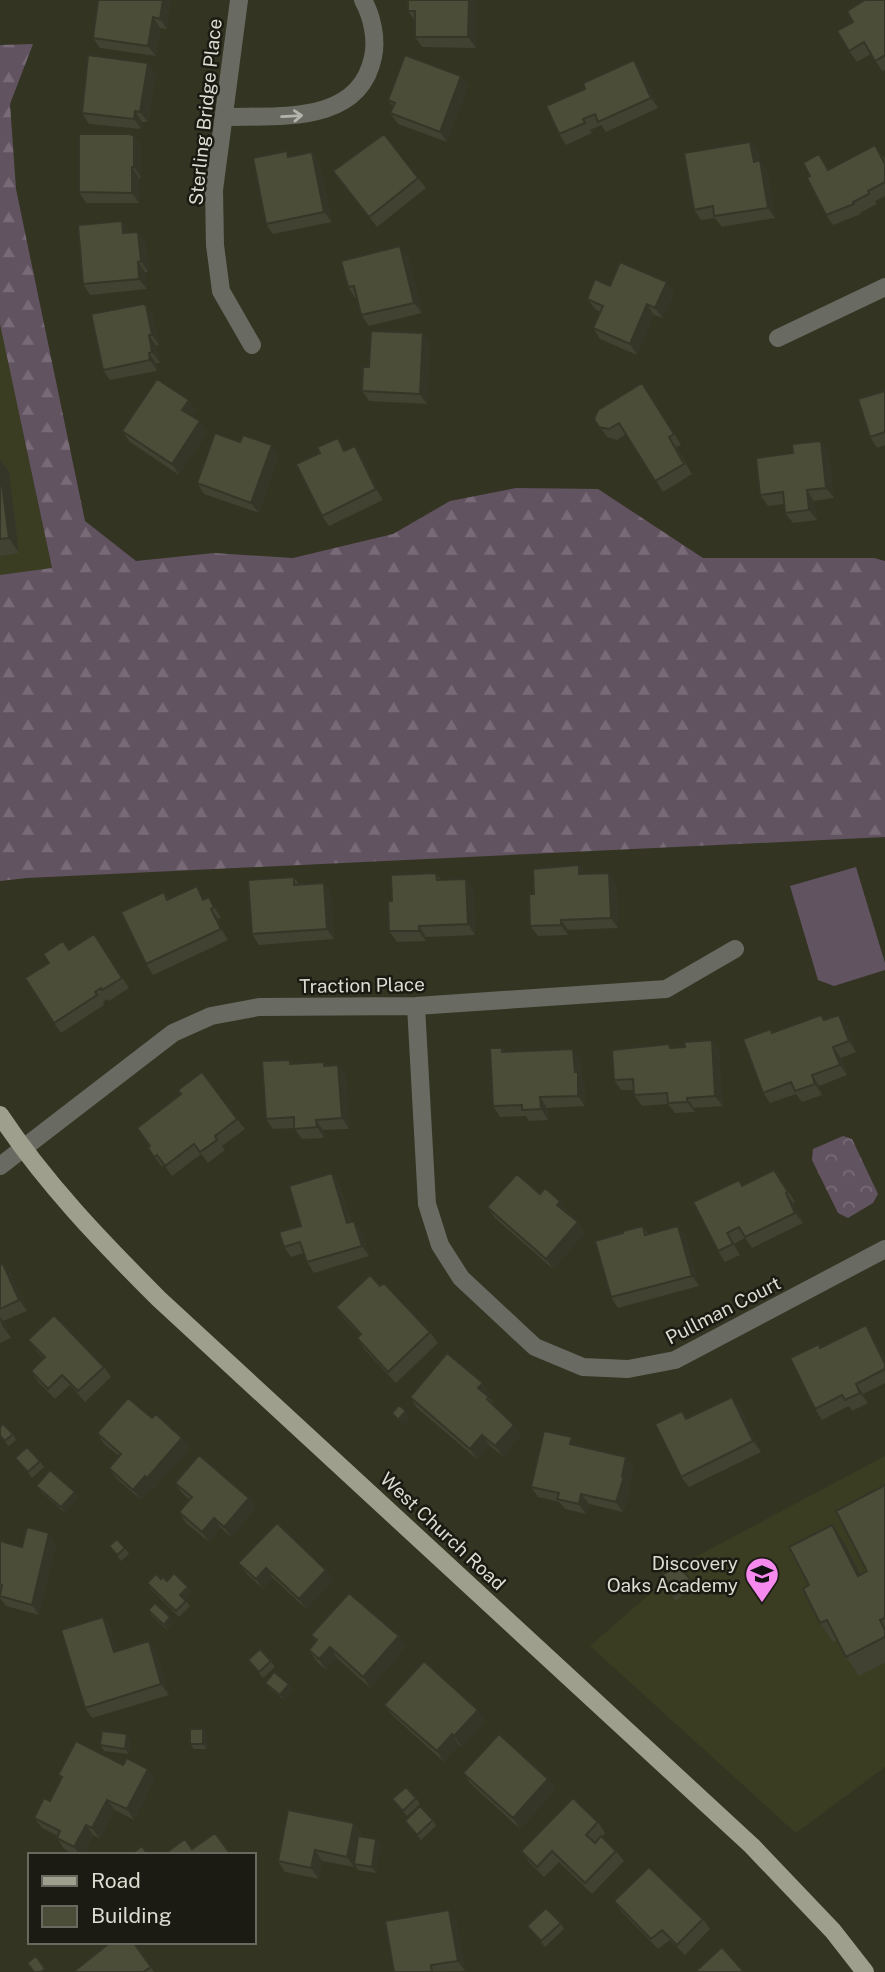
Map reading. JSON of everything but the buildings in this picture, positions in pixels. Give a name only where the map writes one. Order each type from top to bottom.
[{"type":"main road","name":"West Church Road","points":[[0,1115],[23,1150],[101,1241],[159,1299],[752,1846],[833,1931],[865,1972]]},
{"type":"street","name":"Sterling Bridge Place","points":[[239,0],[214,190],[215,245],[221,291],[252,345]]},
{"type":"street","points":[[224,117],[294,117],[339,103],[357,92],[370,71],[375,50],[369,10],[363,0]]},
{"type":"street","points":[[778,338],[885,287]]},
{"type":"street","name":"Traction Place","points":[[0,1166],[173,1032],[211,1016],[259,1007],[416,1006],[666,989],[735,949]]},
{"type":"street","name":"Pullman Court","points":[[416,1006],[427,1204],[440,1245],[461,1278],[536,1347],[583,1367],[628,1369],[675,1360],[885,1249]]},
{"type":"shaded area","points":[[0,324],[52,569],[0,575]]},
{"type":"shaded area","name":"Discovery Oaks Academy","points":[[885,1456],[885,1767],[796,1833],[590,1646],[686,1562]]},
{"type":"green space","points":[[33,44],[10,104],[16,189],[85,521],[136,561],[214,553],[293,558],[393,534],[450,501],[516,488],[598,489],[703,558],[874,558],[885,561],[885,837],[0,881],[0,575],[52,568],[0,324],[0,45]]},
{"type":"green space","points":[[856,867],[885,970],[834,986],[818,980],[790,886]]},
{"type":"green space","points":[[843,1136],[852,1139],[878,1194],[873,1203],[848,1218],[838,1213],[812,1160],[813,1149]]},
{"type":"place","name":"Discovery Oaks Academy","points":[[762,1604]]}]
